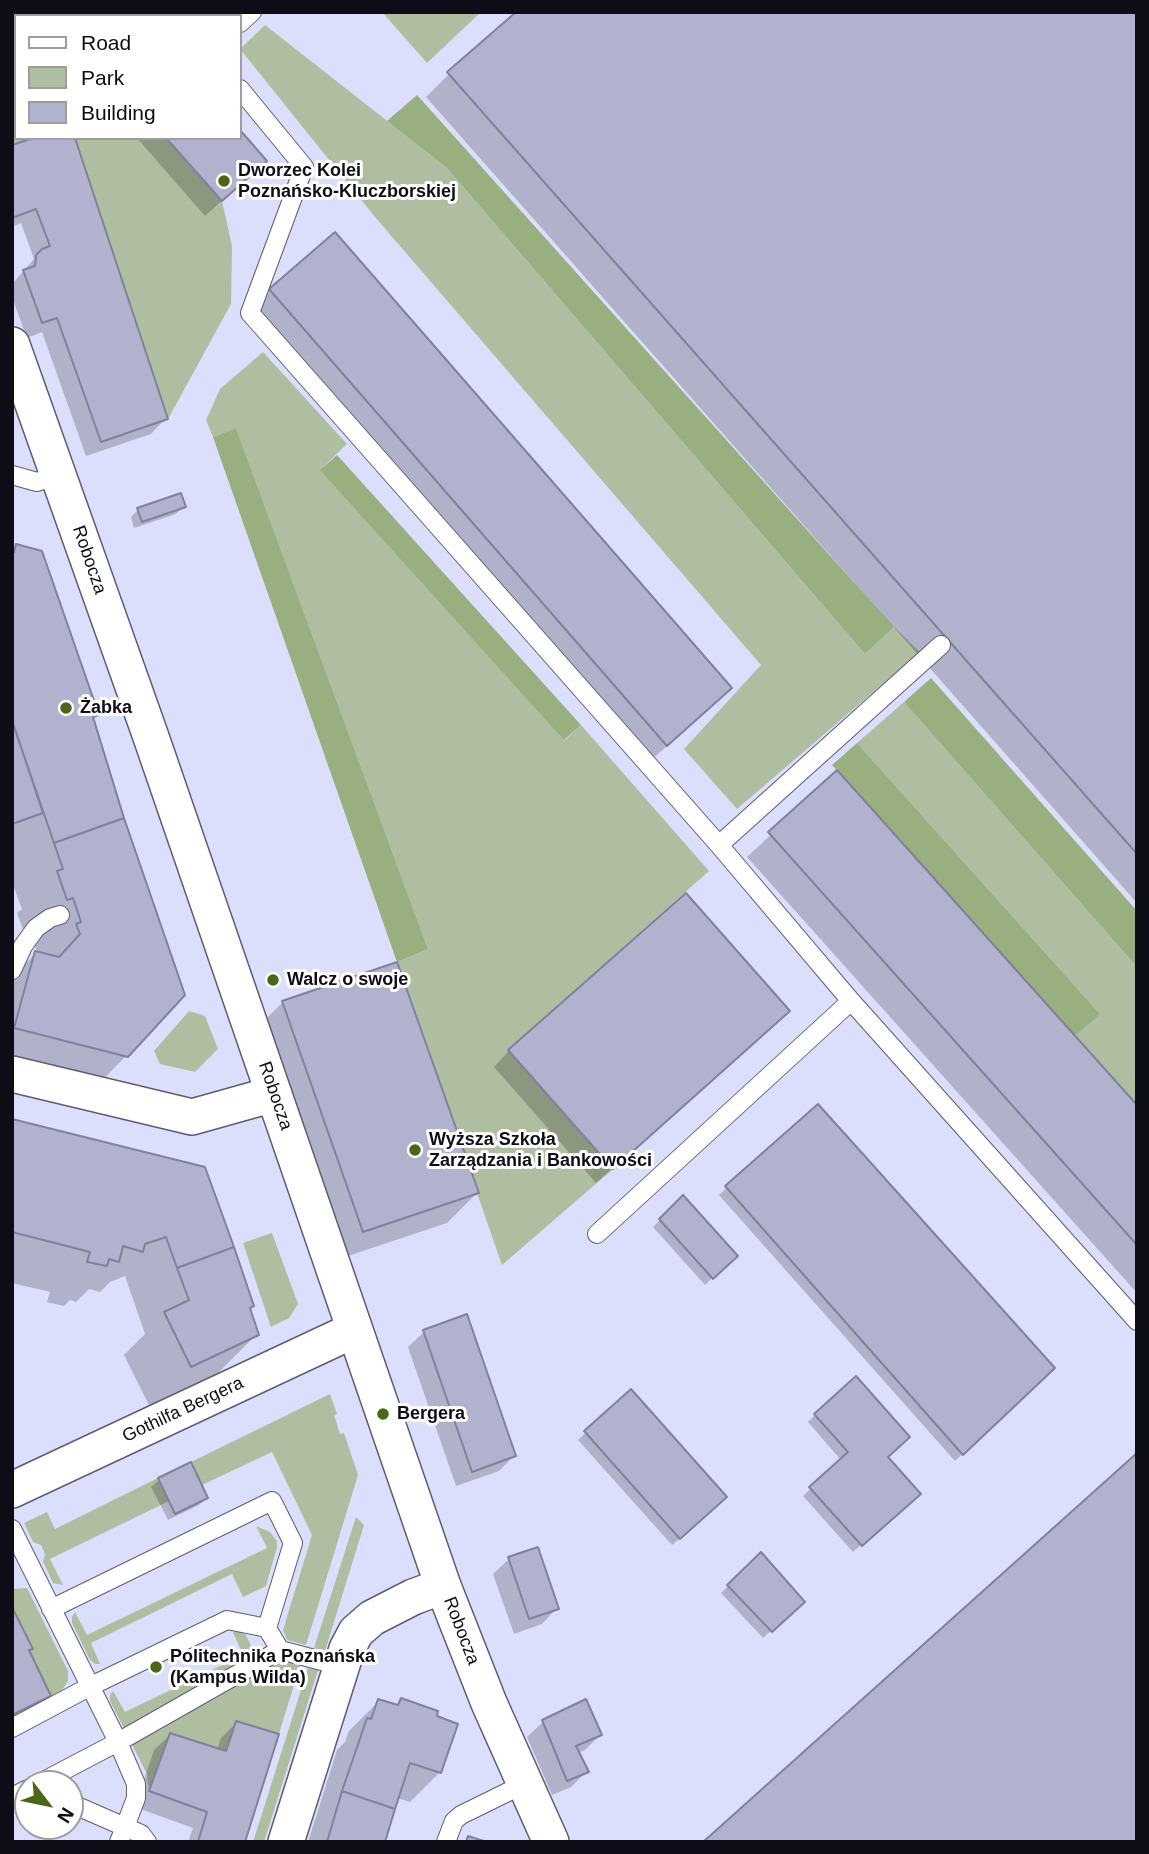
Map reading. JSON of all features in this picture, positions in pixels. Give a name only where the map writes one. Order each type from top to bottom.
[{"type":"street","name":"Robocza","points":[[12,345],[443,1586],[489,1703],[551,1842]]},
{"type":"street","points":[[12,1074],[192,1117],[274,1094]]},
{"type":"street","name":"Gothilfa Bergera","points":[[12,1490],[354,1330]]},
{"type":"street","points":[[286,1842],[341,1666],[356,1632],[372,1618],[413,1597],[443,1586]]},
{"type":"lane","points":[[242,91],[304,167],[250,313],[719,845],[851,1001],[1137,1321]]},
{"type":"lane","points":[[12,475],[37,482],[59,475]]},
{"type":"lane","points":[[719,845],[941,645]]},
{"type":"lane","points":[[12,970],[23,946],[36,928],[50,918],[60,915]]},
{"type":"lane","points":[[597,1234],[851,1001]]},
{"type":"lane","points":[[51,1609],[272,1502],[293,1543],[267,1628],[280,1650]]},
{"type":"lane","points":[[12,1529],[118,1742],[136,1784],[136,1798],[122,1834]]},
{"type":"lane","points":[[12,1728],[227,1620],[267,1628]]},
{"type":"lane","points":[[69,1770],[280,1650],[341,1666]]},
{"type":"lane","points":[[446,1842],[454,1821],[461,1815],[526,1783]]},
{"type":"lane","points":[[84,1811],[122,1834],[141,1835],[147,1842]]},
{"type":"green space","points":[[382,12],[481,12],[427,63]]},
{"type":"green space","points":[[265,25],[447,168],[865,654],[894,627],[920,652],[737,809],[684,749],[761,665],[375,217],[242,51],[242,47]]},
{"type":"green space","points":[[417,95],[894,627],[865,654],[447,168],[387,121]]},
{"type":"green space","points":[[12,103],[14,140],[27,140],[12,145]]},
{"type":"green space","points":[[76,140],[168,140],[222,201],[232,246],[231,304],[168,419]]},
{"type":"green space","points":[[263,352],[347,444],[321,469],[565,740],[581,725],[709,871],[508,1050],[613,1169],[502,1265],[397,962],[428,949],[236,428],[213,437],[206,420],[220,389]]},
{"type":"green space","points":[[236,428],[428,949],[397,962],[213,437]]},
{"type":"green space","points":[[337,455],[581,725],[564,740],[320,470]]},
{"type":"green space","points":[[931,678],[1137,911],[1137,967],[904,702]]},
{"type":"green space","points":[[904,702],[1137,967],[1137,1105],[1075,1036],[1099,1013],[857,743]]},
{"type":"green space","points":[[857,743],[1100,1014],[1075,1036],[832,765]]},
{"type":"green space","points":[[189,1011],[205,1016],[218,1049],[195,1072],[160,1064],[154,1051]]},
{"type":"green space","points":[[272,1233],[298,1304],[289,1318],[271,1327],[243,1243]]},
{"type":"green space","points":[[330,1394],[340,1434],[344,1433],[358,1475],[306,1645],[287,1640],[283,1630],[312,1535],[272,1452],[202,1485],[191,1462]]},
{"type":"green space","points":[[158,1478],[169,1501],[50,1559],[63,1585],[53,1583],[43,1561],[45,1554],[41,1545],[33,1542],[24,1523],[47,1512],[55,1529]]},
{"type":"green space","points":[[356,1517],[364,1525],[325,1651],[314,1648]]},
{"type":"green space","points":[[256,1526],[270,1532],[277,1541],[266,1586],[243,1597],[232,1574],[91,1643],[100,1664],[90,1660],[72,1623],[75,1612],[87,1635],[267,1548]]},
{"type":"green space","points":[[27,1588],[68,1671],[68,1681],[62,1690],[51,1696],[12,1607],[12,1589]]},
{"type":"green space","points":[[233,1632],[246,1635],[254,1652],[300,1665],[279,1734],[236,1721],[226,1751],[170,1733],[149,1791],[147,1774],[110,1701],[110,1695],[113,1691],[125,1712],[243,1655]]},
{"type":"green space","points":[[308,1668],[318,1670],[264,1842],[253,1842]]},
{"type":"building","points":[[516,12],[1137,12],[1137,854],[447,72]]},
{"type":"building","name":"Dworzec Kolei Poznańsko-Kluczborskiej","points":[[242,132],[267,161],[222,201],[168,140],[242,140]]},
{"type":"building","points":[[27,140],[76,140],[168,419],[101,442],[57,318],[42,323],[23,270],[35,266],[36,255],[50,246],[36,209],[12,218],[12,145]]},
{"type":"building","points":[[335,232],[732,688],[667,746],[269,289]]},
{"type":"building","points":[[181,493],[186,507],[142,522],[137,508]]},
{"type":"building","points":[[16,544],[42,551],[99,715],[93,717],[124,818],[54,843],[12,721],[12,551],[14,552]]},
{"type":"building","points":[[14,726],[43,813],[12,824],[12,727]]},
{"type":"building","points":[[837,770],[1137,1105],[1137,1245],[768,832]]},
{"type":"building","points":[[124,818],[185,995],[128,1057],[14,1028],[35,951],[59,957],[80,934],[76,924],[81,922],[73,898],[67,900],[57,871],[63,869],[54,843]]},
{"type":"building","points":[[686,893],[790,1011],[613,1169],[508,1050]]},
{"type":"building","points":[[397,962],[479,1193],[363,1232],[282,1001]]},
{"type":"building","points":[[818,1104],[1055,1368],[963,1455],[725,1186]]},
{"type":"building","points":[[12,1119],[205,1167],[234,1247],[177,1268],[166,1237],[145,1244],[143,1252],[123,1246],[119,1262],[109,1259],[107,1266],[87,1262],[90,1252],[12,1232]]},
{"type":"building","points":[[683,1195],[738,1256],[713,1279],[659,1219]]},
{"type":"building","points":[[234,1247],[254,1306],[250,1308],[259,1335],[191,1367],[164,1312],[189,1300],[177,1268]]},
{"type":"building","points":[[467,1314],[516,1456],[472,1472],[423,1330]]},
{"type":"building","points":[[856,1376],[910,1437],[888,1457],[921,1494],[862,1546],[809,1487],[848,1452],[814,1414]]},
{"type":"building","points":[[631,1389],[727,1497],[680,1539],[584,1431]]},
{"type":"building","points":[[1137,1453],[1137,1842],[703,1842]]},
{"type":"building","points":[[191,1462],[208,1498],[175,1514],[158,1478]]},
{"type":"building","points":[[538,1547],[559,1609],[529,1619],[508,1557]]},
{"type":"building","points":[[761,1552],[805,1602],[772,1632],[727,1585]]},
{"type":"building","points":[[12,1607],[33,1649],[29,1650],[51,1696],[12,1715]]},
{"type":"building","points":[[401,1698],[438,1711],[437,1716],[458,1724],[441,1773],[410,1763],[395,1809],[342,1791],[367,1718],[371,1719],[378,1699],[398,1705]]},
{"type":"building","points":[[586,1699],[602,1735],[576,1746],[589,1772],[567,1781],[542,1720]]},
{"type":"building","points":[[236,1721],[279,1734],[245,1842],[198,1842],[207,1812],[149,1791],[170,1733],[226,1751]]},
{"type":"building","points":[[342,1791],[395,1809],[385,1842],[327,1842]]},
{"type":"building","points":[[468,1836],[487,1842],[466,1842]]},
{"type":"place","name":"Dworzec Kolei Poznańsko-Kluczborskiej","points":[[224,181]]},
{"type":"place","name":"Żabka","points":[[66,708]]},
{"type":"place","name":"Walcz o swoje","points":[[273,980]]},
{"type":"place","name":"Wyższa Szkoła Zarządzania i Bankowości","points":[[415,1150]]},
{"type":"place","name":"Bergera","points":[[383,1414]]},
{"type":"place","name":"Politechnika Poznańska (Kampus Wilda)","points":[[156,1667]]}]
